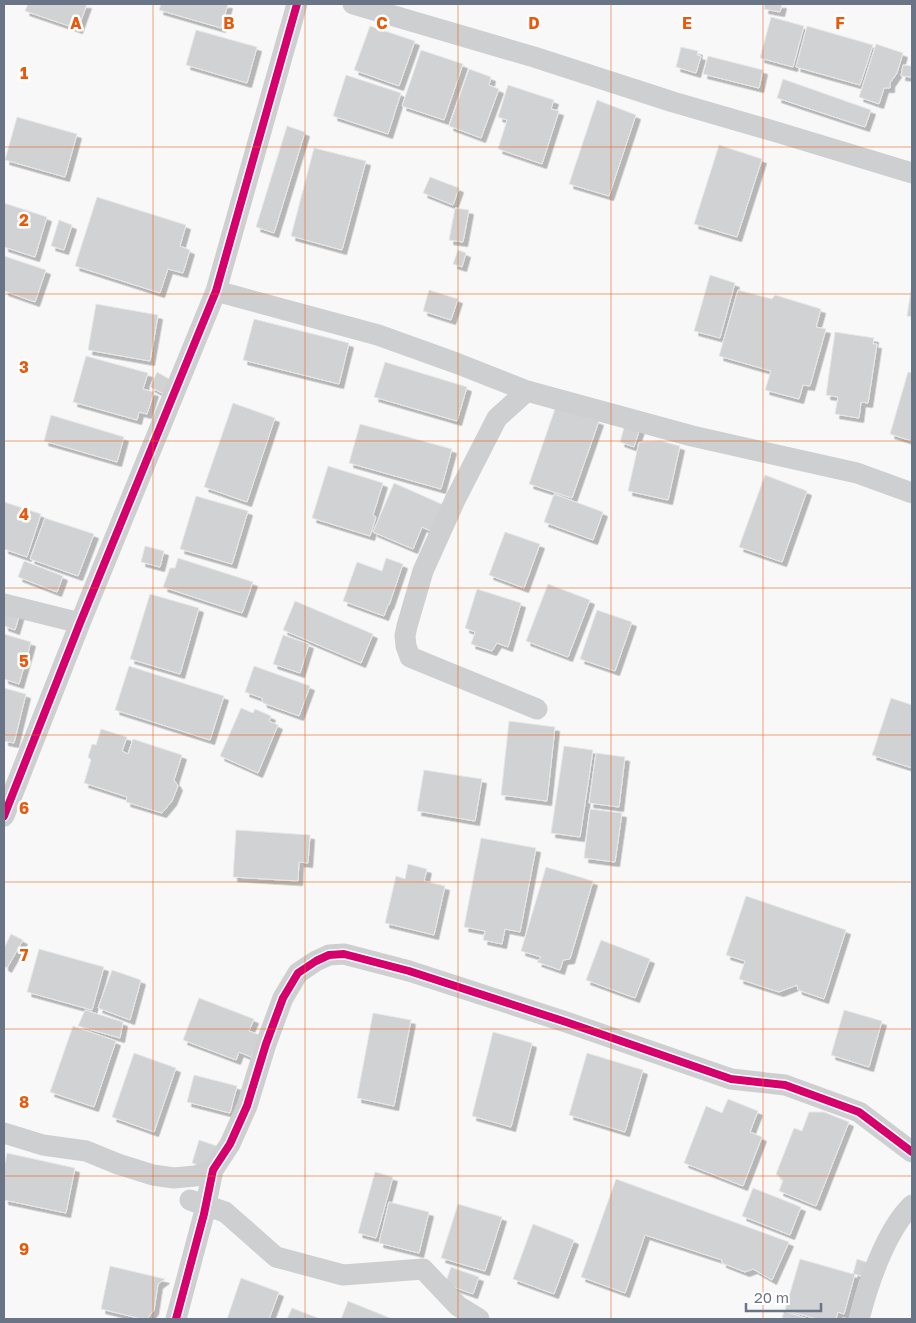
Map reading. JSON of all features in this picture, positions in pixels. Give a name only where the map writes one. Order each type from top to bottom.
[{"type":"street","points":[[4,816],[80,623],[216,291],[297,4]]},
{"type":"street","points":[[353,4],[534,57],[673,102],[912,173]]},
{"type":"street","points":[[216,291],[378,335],[527,391],[692,436],[857,473],[912,493]]},
{"type":"street","points":[[527,391],[497,418],[455,500],[423,571],[405,636],[410,658],[537,708]]},
{"type":"street","points":[[4,604],[80,623]]},
{"type":"street","points":[[176,1319],[204,1214],[213,1170],[230,1144],[247,1106],[266,1044],[284,998],[298,973],[316,961],[330,955],[344,954],[409,971],[566,1022],[731,1079],[785,1085],[859,1112],[912,1152]]},
{"type":"street","points":[[4,1133],[43,1145],[86,1151],[153,1175],[174,1178],[196,1176],[213,1170]]},
{"type":"street","points":[[190,1200],[225,1212],[276,1258],[342,1275],[423,1269],[458,1306],[480,1319]]},
{"type":"street","points":[[858,1319],[888,1237],[912,1205]]},
{"type":"building","points":[[28,4],[87,4],[78,29],[25,11]]},
{"type":"building","points":[[161,4],[228,4],[221,28],[159,10]]},
{"type":"building","points":[[765,4],[782,4],[780,12],[764,9]]},
{"type":"building","points":[[771,17],[804,26],[793,67],[760,58]]},
{"type":"building","points":[[370,26],[415,41],[399,86],[354,70]]},
{"type":"building","points":[[807,26],[873,45],[860,85],[796,67]]},
{"type":"building","points":[[196,30],[257,47],[247,83],[186,65]]},
{"type":"building","points":[[876,44],[903,53],[897,73],[890,83],[890,88],[884,88],[879,104],[859,97]]},
{"type":"building","points":[[681,47],[698,51],[697,55],[701,56],[696,73],[676,67]]},
{"type":"building","points":[[421,50],[463,64],[444,120],[402,106]]},
{"type":"building","points":[[708,56],[763,70],[759,88],[703,74]]},
{"type":"building","points":[[903,65],[912,66],[912,77],[901,76]]},
{"type":"building","points":[[469,69],[491,77],[489,85],[499,89],[481,138],[449,126]]},
{"type":"building","points":[[346,75],[401,93],[388,134],[333,116]]},
{"type":"building","points":[[783,79],[871,110],[865,127],[777,98]]},
{"type":"building","points":[[508,85],[554,100],[551,109],[559,111],[542,164],[498,149],[507,120],[498,117]]},
{"type":"building","points":[[597,100],[636,115],[609,196],[569,184]]},
{"type":"building","points":[[17,117],[77,134],[65,177],[5,160]]},
{"type":"building","points":[[287,126],[305,132],[274,233],[256,227]]},
{"type":"building","points":[[719,145],[762,159],[737,237],[694,224]]},
{"type":"building","points":[[314,148],[366,161],[342,250],[291,236]]},
{"type":"building","points":[[430,177],[459,188],[453,205],[423,193]]},
{"type":"building","points":[[97,197],[186,225],[180,246],[190,250],[183,273],[168,269],[160,293],[75,266]]},
{"type":"building","points":[[4,203],[47,217],[35,257],[4,247]]},
{"type":"building","points":[[455,208],[469,210],[463,242],[449,240]]},
{"type":"building","points":[[59,220],[72,225],[64,250],[51,246]]},
{"type":"building","points":[[458,250],[466,253],[462,267],[453,264]]},
{"type":"building","points":[[4,256],[46,270],[35,302],[4,291]]},
{"type":"building","points":[[710,275],[735,283],[720,338],[694,331]]},
{"type":"building","points":[[912,284],[912,317],[907,316]]},
{"type":"building","points":[[429,290],[458,299],[451,320],[423,311]]},
{"type":"building","points":[[738,290],[772,299],[775,295],[821,309],[816,327],[826,329],[810,386],[803,385],[799,399],[765,390],[771,371],[719,356]]},
{"type":"building","points":[[96,304],[158,315],[150,361],[88,350]]},
{"type":"building","points":[[254,319],[349,343],[339,384],[243,360]]},
{"type":"building","points":[[835,332],[874,338],[873,344],[877,344],[868,403],[861,402],[859,418],[835,414],[838,397],[826,395]]},
{"type":"building","points":[[86,356],[148,373],[143,389],[154,392],[147,414],[139,412],[137,420],[73,402]]},
{"type":"building","points":[[385,362],[467,387],[457,421],[374,397]]},
{"type":"building","points":[[157,372],[171,380],[164,394],[150,387]]},
{"type":"building","points":[[908,372],[912,373],[912,441],[890,434]]},
{"type":"building","points":[[233,403],[275,418],[247,502],[204,487]]},
{"type":"building","points":[[556,406],[599,421],[572,498],[529,484]]},
{"type":"building","points":[[51,415],[124,437],[117,462],[44,441]]},
{"type":"building","points":[[360,424],[452,449],[441,489],[349,463]]},
{"type":"building","points":[[625,424],[640,428],[634,447],[620,442]]},
{"type":"building","points":[[661,441],[680,446],[668,500],[628,491],[639,442]]},
{"type":"building","points":[[328,466],[383,483],[373,515],[376,517],[370,536],[312,518]]},
{"type":"building","points":[[765,475],[807,491],[782,562],[739,547]]},
{"type":"building","points":[[394,483],[446,506],[435,533],[422,527],[413,549],[373,532]]},
{"type":"building","points":[[554,494],[603,512],[593,540],[544,522]]},
{"type":"building","points":[[196,496],[248,511],[232,564],[180,549]]},
{"type":"building","points":[[4,502],[41,514],[27,557],[4,549]]},
{"type":"building","points":[[45,518],[94,534],[78,576],[30,559]]},
{"type":"building","points":[[505,532],[540,544],[524,588],[489,575]]},
{"type":"building","points":[[145,546],[164,551],[160,567],[141,562]]},
{"type":"building","points":[[178,558],[253,582],[242,613],[163,587],[170,568],[175,568]]},
{"type":"building","points":[[386,558],[403,564],[384,616],[343,601],[357,562],[382,571]]},
{"type":"building","points":[[24,561],[63,576],[57,592],[18,577]]},
{"type":"building","points":[[548,584],[590,600],[568,657],[526,641]]},
{"type":"building","points":[[477,589],[521,603],[508,647],[497,643],[492,651],[471,644],[475,632],[465,628]]},
{"type":"building","points":[[150,594],[199,608],[180,674],[130,659]]},
{"type":"building","points":[[295,601],[373,634],[361,663],[283,630]]},
{"type":"building","points":[[4,608],[20,613],[15,630],[4,626]]},
{"type":"building","points":[[597,610],[632,622],[615,671],[580,659]]},
{"type":"building","points":[[4,634],[31,642],[19,684],[4,679]]},
{"type":"building","points":[[283,635],[309,644],[300,673],[273,664]]},
{"type":"building","points":[[129,666],[224,696],[210,740],[115,710]]},
{"type":"building","points":[[254,666],[310,686],[299,716],[263,703],[262,698],[245,692]]},
{"type":"building","points":[[4,688],[26,694],[14,743],[4,741]]},
{"type":"building","points":[[891,698],[912,705],[912,768],[872,755]]},
{"type":"building","points":[[241,708],[253,713],[255,709],[271,716],[269,721],[278,725],[258,773],[220,756]]},
{"type":"building","points":[[509,721],[555,727],[547,801],[501,795]]},
{"type":"building","points":[[101,729],[127,737],[122,751],[128,754],[133,739],[182,755],[174,780],[178,786],[172,801],[162,813],[126,802],[127,797],[84,783],[91,760],[88,757],[92,744],[96,745]]},
{"type":"building","points":[[564,746],[593,750],[580,837],[551,833]]},
{"type":"building","points":[[596,753],[625,757],[619,807],[589,803]]},
{"type":"building","points":[[424,770],[482,779],[475,821],[417,811]]},
{"type":"building","points":[[590,809],[622,813],[615,862],[584,858]]},
{"type":"building","points":[[236,830],[310,835],[308,863],[299,862],[298,881],[233,877]]},
{"type":"building","points":[[481,838],[536,848],[520,932],[505,929],[502,944],[483,940],[485,931],[464,927]]},
{"type":"building","points":[[408,864],[427,869],[424,881],[445,886],[434,935],[385,923],[396,876],[405,879]]},
{"type":"building","points":[[546,867],[593,881],[570,959],[563,960],[560,970],[537,962],[541,957],[521,951]]},
{"type":"building","points":[[746,896],[846,930],[824,999],[798,990],[797,985],[779,992],[739,979],[745,961],[726,955]]},
{"type":"building","points":[[11,934],[23,940],[7,968],[4,966],[4,948]]},
{"type":"building","points":[[601,940],[650,959],[635,998],[586,980]]},
{"type":"building","points":[[39,949],[104,967],[92,1010],[27,992]]},
{"type":"building","points":[[112,970],[141,980],[130,1020],[98,1008]]},
{"type":"building","points":[[199,998],[254,1019],[249,1031],[260,1035],[251,1057],[239,1052],[236,1060],[183,1040]]},
{"type":"building","points":[[85,1010],[123,1022],[120,1038],[78,1026]]},
{"type":"building","points":[[844,1010],[882,1021],[869,1067],[831,1055]]},
{"type":"building","points":[[373,1013],[411,1020],[394,1106],[357,1098]]},
{"type":"building","points":[[73,1026],[116,1041],[94,1107],[50,1092]]},
{"type":"building","points":[[493,1032],[532,1043],[511,1127],[472,1116]]},
{"type":"building","points":[[134,1053],[176,1068],[154,1132],[112,1117]]},
{"type":"building","points":[[587,1053],[643,1070],[625,1132],[569,1115]]},
{"type":"building","points":[[194,1075],[237,1086],[230,1113],[187,1102]]},
{"type":"building","points":[[728,1099],[758,1111],[750,1132],[762,1137],[743,1186],[684,1163],[706,1106],[722,1113]]},
{"type":"building","points":[[809,1112],[824,1112],[849,1122],[816,1206],[779,1191],[783,1180],[776,1174],[794,1128],[802,1131]]},
{"type":"building","points":[[199,1140],[217,1146],[209,1169],[192,1163]]},
{"type":"building","points":[[7,1153],[75,1168],[66,1213],[4,1200],[4,1167]]},
{"type":"building","points":[[375,1172],[393,1177],[376,1238],[358,1233]]},
{"type":"building","points":[[616,1179],[789,1242],[772,1280],[753,1269],[745,1272],[722,1263],[722,1260],[645,1235],[625,1293],[581,1277]]},
{"type":"building","points":[[753,1188],[801,1207],[790,1235],[742,1216]]},
{"type":"building","points":[[389,1202],[429,1212],[419,1253],[379,1243]]},
{"type":"building","points":[[458,1204],[502,1217],[485,1271],[441,1258]]},
{"type":"building","points":[[533,1224],[574,1240],[554,1294],[513,1279]]},
{"type":"building","points":[[800,1259],[853,1274],[857,1259],[869,1263],[865,1278],[855,1274],[844,1314],[838,1312],[836,1319],[817,1319],[785,1310]]},
{"type":"building","points":[[110,1266],[165,1279],[158,1284],[154,1310],[147,1319],[101,1309]]},
{"type":"building","points":[[451,1267],[479,1277],[473,1294],[445,1284]]},
{"type":"building","points":[[241,1278],[279,1292],[269,1319],[227,1319]]},
{"type":"building","points":[[348,1301],[390,1318],[341,1319]]},
{"type":"building","points":[[292,1308],[318,1318],[318,1319],[287,1319]]},
{"type":"building","points":[[784,1311],[808,1319],[782,1319]]},
{"type":"cycle path","points":[[4,816],[80,623],[216,291],[297,4]]},
{"type":"cycle path","points":[[176,1319],[204,1214],[213,1170],[230,1144],[247,1106],[266,1044],[283,998],[298,973],[329,955],[344,954],[409,971],[566,1022],[731,1079],[785,1085],[859,1112],[912,1152]]}]
